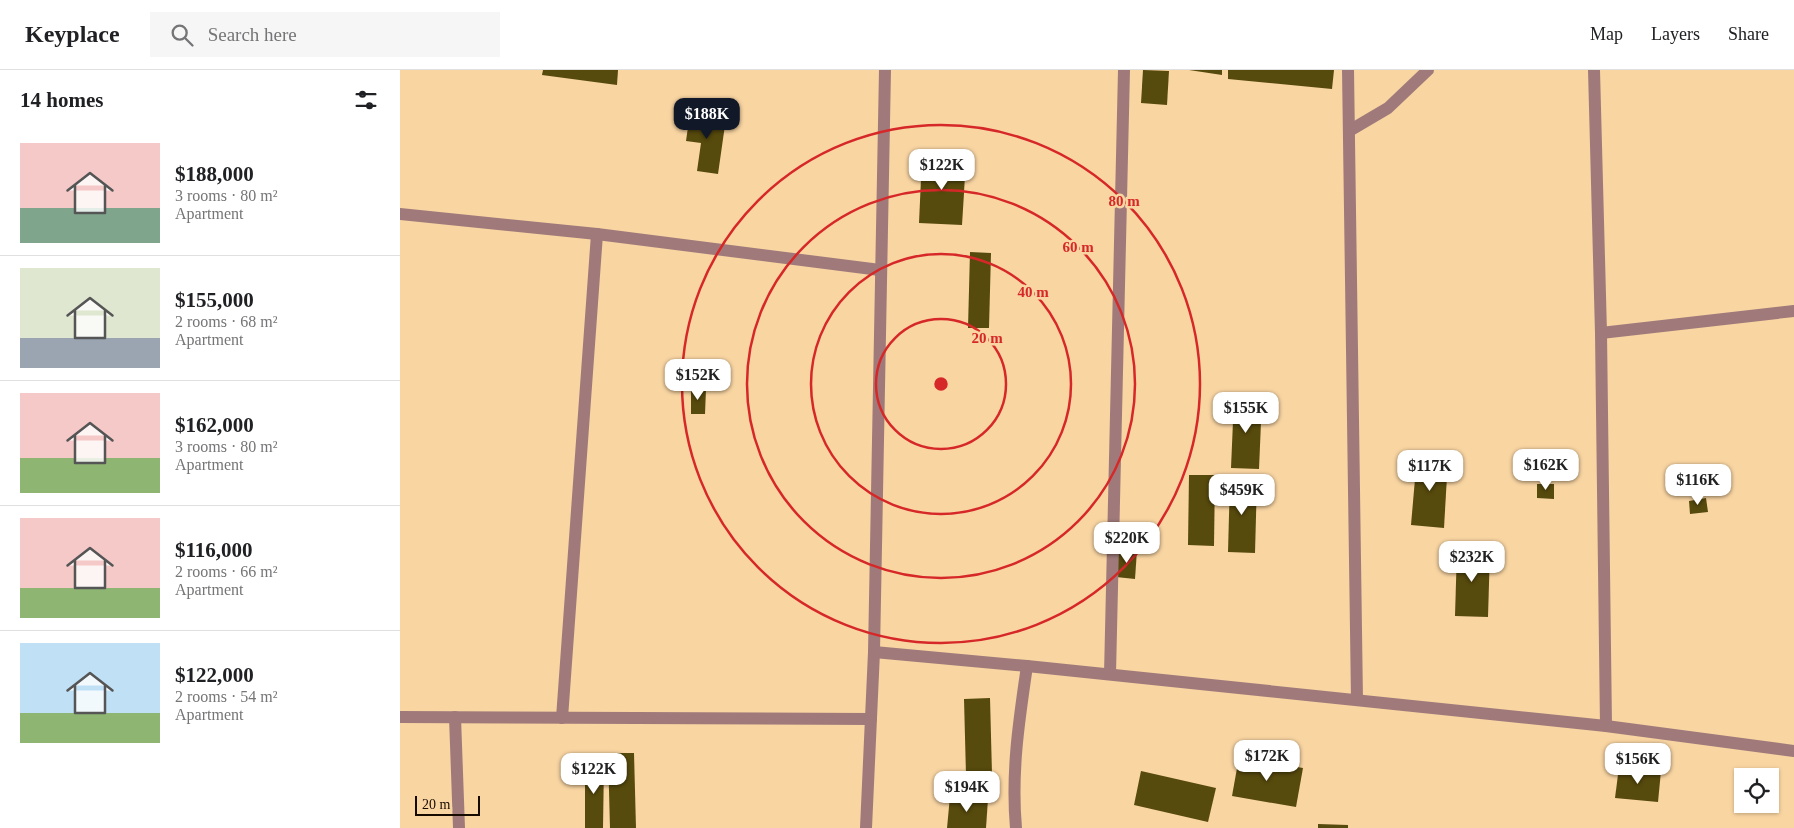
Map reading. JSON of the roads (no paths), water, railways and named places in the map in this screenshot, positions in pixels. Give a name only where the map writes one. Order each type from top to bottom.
[{"type":"street","points":[[866,828],[874,652],[885,70]]},
{"type":"street","points":[[1110,674],[1124,70]]},
{"type":"street","points":[[1348,70],[1357,700]]},
{"type":"street","points":[[1349,131],[1388,108],[1428,70]]},
{"type":"street","points":[[1594,70],[1601,333],[1606,726]]},
{"type":"street","points":[[400,214],[597,234],[880,270]]},
{"type":"street","points":[[562,718],[597,234]]},
{"type":"street","points":[[1601,333],[1794,311]]},
{"type":"street","points":[[874,652],[1110,674],[1606,726],[1794,751]]},
{"type":"street","points":[[1016,828],[1014,805],[1017,733],[1027,666]]},
{"type":"street","points":[[400,717],[871,720]]},
{"type":"street","points":[[454,717],[459,828]]}]
